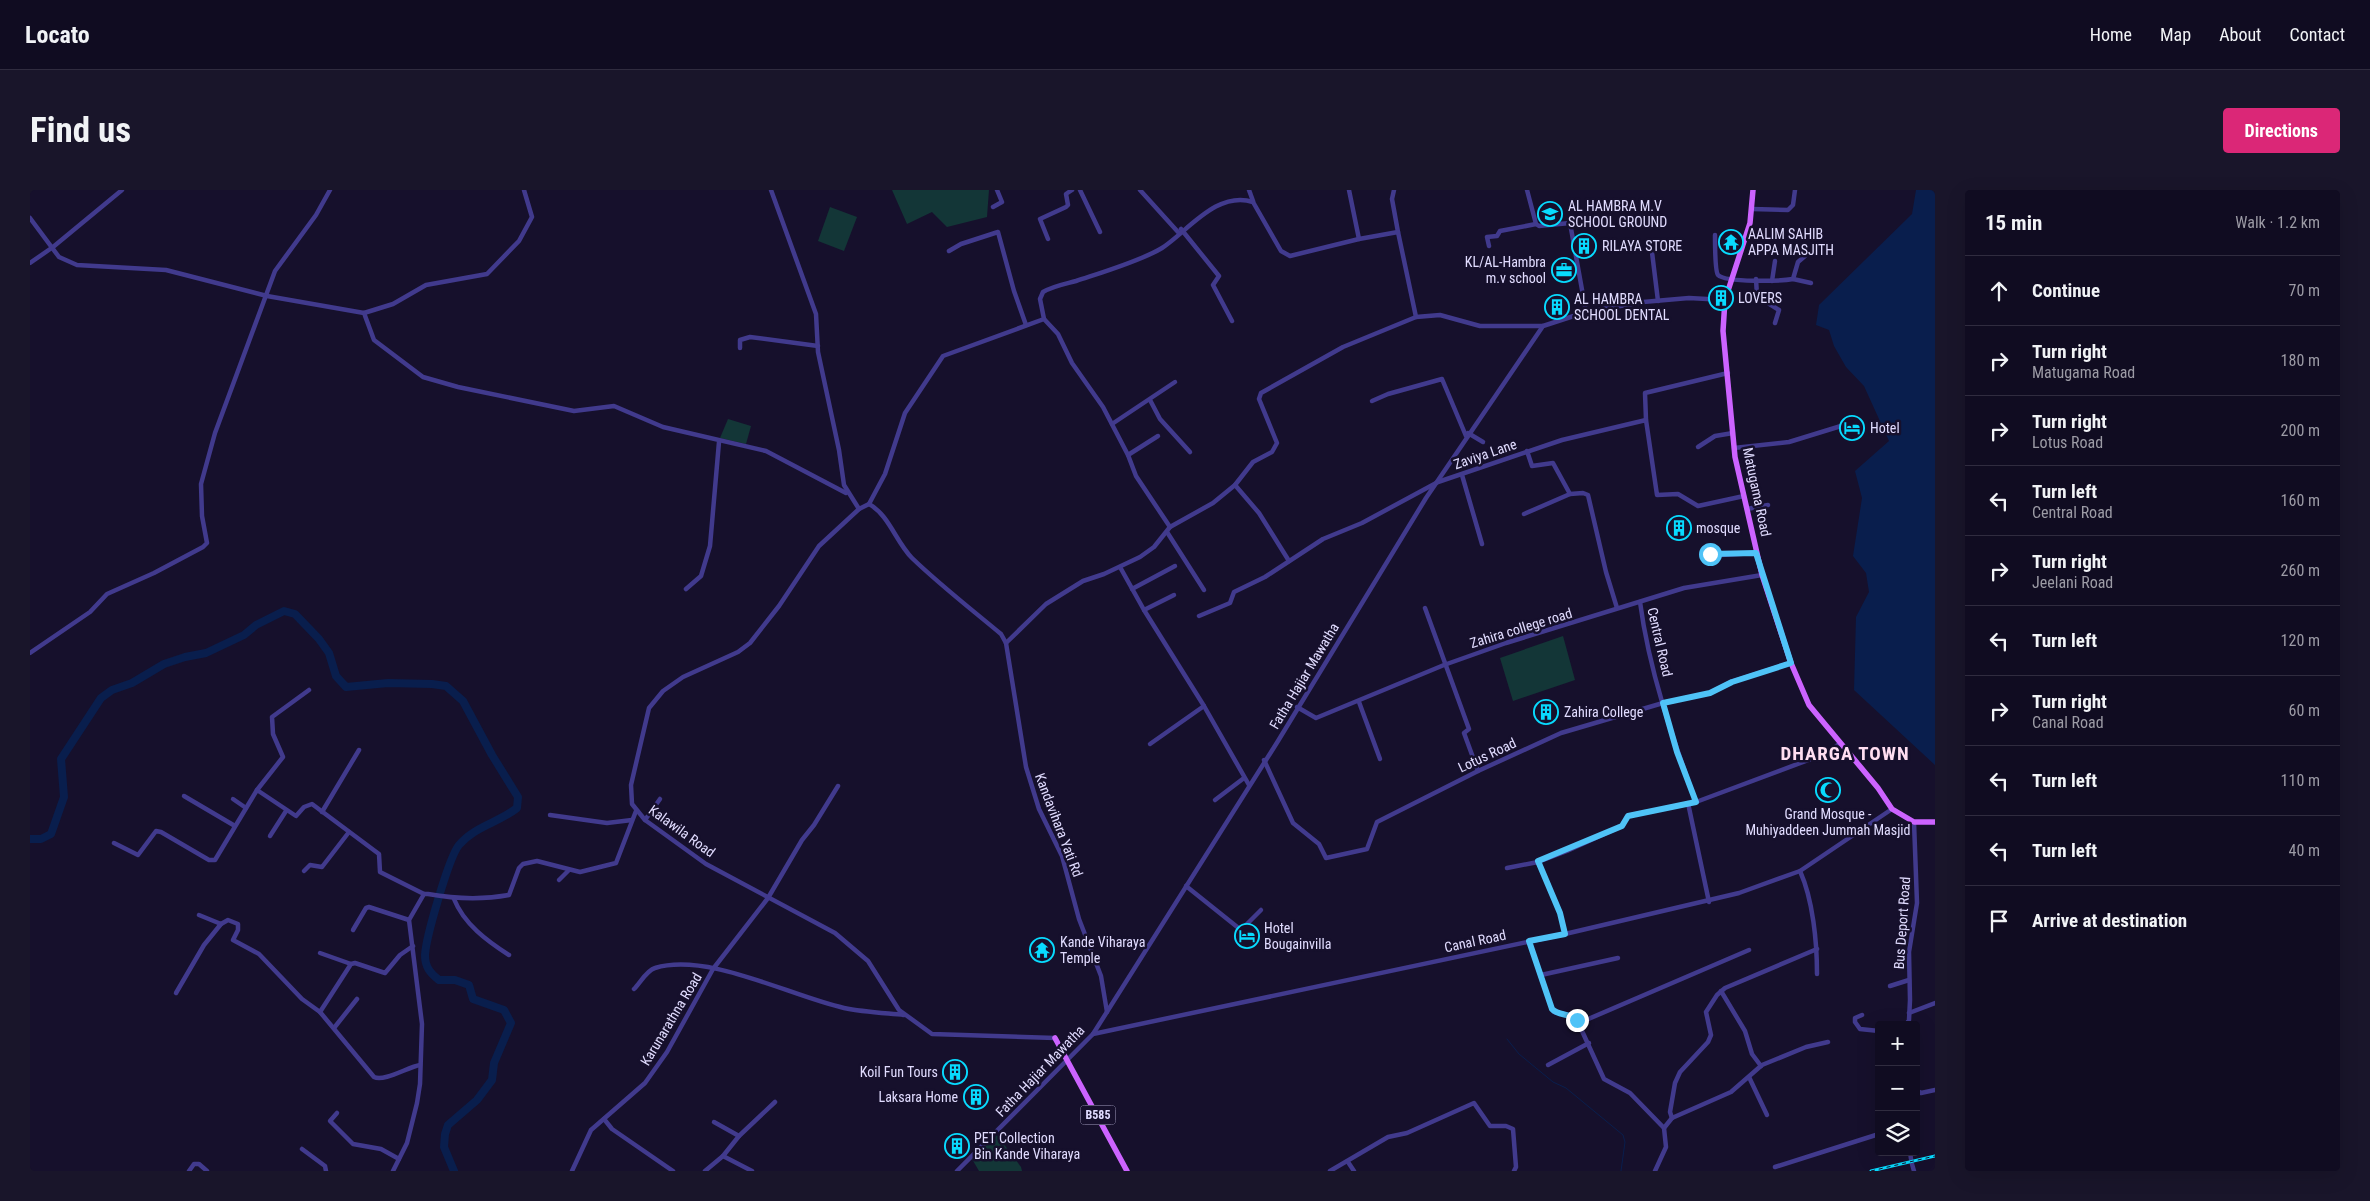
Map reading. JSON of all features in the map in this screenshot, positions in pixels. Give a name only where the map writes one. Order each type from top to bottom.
[{"type":"main road","name":"Matugama Road","points":[[1753,190],[1752,210],[1746,240],[1726,300],[1723,331],[1734,448],[1756,553],[1791,663],[1809,705],[1839,744],[1878,788],[1892,808],[1914,822]]},
{"type":"main road","points":[[1914,822],[1935,822]]},
{"type":"main road","name":"B585","points":[[1056,1038],[1128,1171]]},
{"type":"street","points":[[30,264],[53,248],[122,190]]},
{"type":"street","points":[[30,653],[90,612],[107,594],[154,573],[203,547],[207,543],[202,516],[201,484],[215,433],[276,272],[316,215],[330,190]]},
{"type":"street","points":[[30,218],[59,257],[77,265],[166,270],[267,296],[364,313],[392,304],[426,284],[487,274],[519,240],[532,217],[524,190]]},
{"type":"street","points":[[771,190],[816,314],[818,346],[839,450],[844,485],[849,497]]},
{"type":"street","points":[[993,207],[1002,202],[997,190]]},
{"type":"street","points":[[1048,239],[1040,219],[1066,207],[1068,205],[1066,194],[1072,190]]},
{"type":"street","points":[[1080,190],[1100,232]]},
{"type":"street","points":[[1140,190],[1180,230],[1219,276],[1213,285],[1232,321]]},
{"type":"street","points":[[1249,190],[1284,254],[1290,256],[1309,253],[1359,239],[1398,232]]},
{"type":"street","points":[[1349,190],[1359,239]]},
{"type":"street","points":[[1394,190],[1392,199],[1416,317]]},
{"type":"street","points":[[1527,190],[1536,224]]},
{"type":"street","points":[[1752,210],[1788,210],[1792,205],[1794,190]]},
{"type":"street","points":[[1204,590],[1136,476],[1128,455],[1112,424],[1072,363],[1058,334],[1044,319],[1040,298],[1043,292],[1105,272],[1162,248],[1207,206],[1224,197],[1236,196],[1247,198],[1254,202]]},
{"type":"street","points":[[1489,246],[1487,237],[1497,236],[1500,231],[1536,224],[1539,226],[1570,223],[1586,312]]},
{"type":"street","points":[[949,251],[961,244],[998,232],[1012,284],[1026,325]]},
{"type":"street","points":[[1715,235],[1718,275],[1733,279],[1772,281],[1793,279],[1811,283]]},
{"type":"street","points":[[1651,244],[1658,301]]},
{"type":"street","points":[[1793,279],[1798,262],[1805,256]]},
{"type":"street","points":[[1772,281],[1775,261]]},
{"type":"street","points":[[1756,279],[1757,296],[1779,310],[1775,324]]},
{"type":"street","points":[[1044,319],[943,356],[905,413],[885,474],[869,504],[879,510],[898,541],[912,558],[1001,634],[1006,643],[1046,604],[1083,581],[1120,567],[1154,547],[1168,529],[1184,517],[1213,503],[1235,484],[1253,462],[1276,448],[1278,442],[1259,399],[1261,392],[1343,347],[1416,317],[1440,315],[1480,326],[1543,326],[1586,312],[1658,301],[1689,298],[1726,300]]},
{"type":"street","points":[[364,313],[374,340],[423,377],[458,387],[574,411],[614,406],[663,427],[719,442],[766,451],[842,489],[859,509]]},
{"type":"street","name":"Fatha Hajiar Mawatha","points":[[957,1171],[1093,1034],[1467,435],[1543,326]]},
{"type":"street","points":[[740,348],[740,340],[750,337],[818,346]]},
{"type":"street","points":[[1728,373],[1645,393],[1646,420],[1657,495],[1678,494],[1698,506],[1744,496]]},
{"type":"street","points":[[1372,401],[1388,394],[1444,380],[1467,435],[1483,442]]},
{"type":"street","points":[[1112,424],[1175,382]]},
{"type":"street","points":[[1150,400],[1160,419],[1190,452]]},
{"type":"street","name":"Zaviya Lane","points":[[1199,616],[1230,603],[1234,592],[1265,577],[1323,540],[1362,523],[1438,482],[1562,440],[1646,420]]},
{"type":"street","points":[[1734,448],[1789,442],[1841,426]]},
{"type":"street","points":[[1698,448],[1715,436],[1733,434]]},
{"type":"street","points":[[1128,455],[1158,436]]},
{"type":"street","points":[[686,589],[701,576],[710,546],[719,442]]},
{"type":"street","points":[[1527,451],[1532,466],[1553,463],[1570,494]]},
{"type":"street","points":[[1462,475],[1482,544]]},
{"type":"street","points":[[1235,484],[1259,513],[1289,561]]},
{"type":"street","points":[[1524,514],[1570,494],[1584,493],[1588,495],[1606,572],[1617,608]]},
{"type":"street","name":"Kalawila Road","points":[[869,504],[859,509],[819,546],[779,606],[750,642],[738,652],[683,677],[663,691],[649,708],[631,785],[632,804],[645,820],[706,864],[835,933],[868,961],[891,1001],[906,1015],[932,1034],[1056,1038]]},
{"type":"street","points":[[1747,509],[1768,505]]},
{"type":"street","points":[[1703,556],[1756,553]]},
{"type":"street","points":[[1132,589],[1175,566]]},
{"type":"street","points":[[1120,567],[1144,610],[1204,706],[1249,785]]},
{"type":"street","name":"Zahira college road","points":[[1297,707],[1316,718],[1359,702],[1444,665],[1617,608],[1684,588],[1762,575]]},
{"type":"street","points":[[1144,610],[1174,595]]},
{"type":"street","name":"Central Road","points":[[1640,602],[1644,630],[1663,703],[1677,752],[1696,802]]},
{"type":"street","points":[[1425,608],[1468,729],[1464,733],[1478,771]]},
{"type":"street","name":"Kandavihara Yati Rd","points":[[1006,643],[1026,767],[1039,809],[1062,856],[1079,919],[1101,976],[1107,1012]]},
{"type":"street","name":"Lotus Road","points":[[1264,760],[1293,823],[1319,844],[1326,858],[1367,849],[1377,822],[1478,771],[1561,733],[1663,703],[1710,693],[1732,682],[1791,663]]},
{"type":"street","points":[[114,843],[138,855],[156,832],[161,832],[213,861],[257,790],[283,757],[273,734],[272,718],[309,690]]},
{"type":"street","points":[[1359,702],[1380,759]]},
{"type":"street","points":[[1150,744],[1204,706]]},
{"type":"street","points":[[1507,868],[1538,861],[1622,826],[1628,816],[1696,802],[1800,761],[1827,753],[1839,744]]},
{"type":"street","points":[[322,812],[360,750]]},
{"type":"street","points":[[1215,800],[1244,778]]},
{"type":"street","name":"Karunarathna Road","points":[[572,1171],[591,1130],[645,1083],[667,1052],[713,969],[768,898],[802,840],[814,825],[838,786]]},
{"type":"street","points":[[257,790],[296,816],[304,807],[312,804],[379,854],[380,872],[426,894],[453,899],[477,899],[509,895],[519,868],[530,862],[580,872],[616,863],[636,811]]},
{"type":"street","points":[[184,796],[235,826]]},
{"type":"street","points":[[233,799],[246,808]]},
{"type":"street","points":[[645,820],[660,799]]},
{"type":"street","points":[[1688,803],[1708,902]]},
{"type":"street","name":"Canal Road","points":[[1093,1034],[1708,902],[1800,871],[1892,808]]},
{"type":"street","points":[[270,836],[286,810]]},
{"type":"street","points":[[550,815],[607,823],[632,820]]},
{"type":"street","name":"Bus Deport Road","points":[[1908,1021],[1909,952],[1917,903],[1914,822]]},
{"type":"street","points":[[304,871],[310,865],[321,868],[349,832]]},
{"type":"street","points":[[1538,861],[1560,913],[1565,934]]},
{"type":"street","points":[[559,880],[568,870]]},
{"type":"street","points":[[1800,871],[1805,882],[1817,948],[1817,974]]},
{"type":"street","points":[[1186,886],[1241,930],[1261,910]]},
{"type":"street","points":[[393,1171],[407,1143],[418,1104],[422,1024],[409,920],[426,894]]},
{"type":"street","points":[[453,899],[461,912],[483,938],[508,955]]},
{"type":"street","points":[[353,930],[366,908],[369,907],[409,920]]},
{"type":"street","points":[[200,915],[221,924]]},
{"type":"street","points":[[176,993],[204,945],[221,924],[228,920],[238,924],[238,930],[233,940],[259,954],[302,999],[320,1012],[370,1075],[378,1079],[408,1067],[420,1065]]},
{"type":"street","points":[[1529,941],[1554,1012],[1573,1016],[1579,1023],[1589,1043],[1604,1079],[1630,1093],[1664,1128],[1666,1147],[1655,1171]]},
{"type":"street","points":[[320,953],[384,973],[400,955],[412,946]]},
{"type":"street","points":[[1672,1118],[1670,1112],[1675,1083],[1680,1072],[1708,1042],[1711,1027],[1706,1012],[1721,990],[1817,948]]},
{"type":"street","points":[[1579,1023],[1749,950]]},
{"type":"street","points":[[1542,974],[1618,958]]},
{"type":"street","points":[[320,1012],[351,964]]},
{"type":"street","points":[[634,989],[653,968],[670,964],[713,969],[843,1008],[906,1015]]},
{"type":"street","points":[[1890,986],[1909,980]]},
{"type":"street","points":[[1721,990],[1745,1031],[1752,1054],[1761,1066]]},
{"type":"street","points":[[334,1028],[357,999]]},
{"type":"street","points":[[1909,1013],[1935,1003]]},
{"type":"street","points":[[1862,1015],[1855,1018],[1855,1022],[1860,1029],[1875,1031]]},
{"type":"street","points":[[1664,1128],[1672,1118],[1731,1092],[1761,1066],[1806,1047],[1828,1042]]},
{"type":"street","points":[[1548,1065],[1589,1043]]},
{"type":"street","points":[[1749,1077],[1767,1115]]},
{"type":"street","points":[[1920,1092],[1935,1090]]},
{"type":"street","points":[[705,1171],[723,1156],[739,1136],[775,1102]]},
{"type":"street","points":[[1330,1171],[1388,1137],[1407,1133],[1474,1103],[1478,1106],[1490,1126],[1506,1126],[1513,1129],[1516,1167],[1514,1171]]},
{"type":"street","points":[[337,1113],[330,1122],[353,1144],[381,1149],[399,1159]]},
{"type":"street","points":[[604,1119],[612,1129],[673,1171]]},
{"type":"street","points":[[714,1122],[739,1136]]},
{"type":"street","points":[[1775,1167],[1875,1135]]},
{"type":"street","points":[[302,1149],[325,1166],[326,1171]]},
{"type":"street","points":[[723,1156],[752,1171]]},
{"type":"street","points":[[1348,1162],[1354,1171]]},
{"type":"street","points":[[188,1171],[194,1164],[199,1164],[207,1171]]},
{"type":"street","points":[[1912,1164],[1914,1171]]},
{"type":"green space","points":[[892,190],[989,190],[987,217],[947,227],[932,212],[907,224]]},
{"type":"green space","points":[[830,207],[857,217],[844,251],[818,241]]},
{"type":"green space","points":[[728,419],[751,426],[746,444],[720,438]]},
{"type":"green space","points":[[1563,636],[1575,680],[1513,701],[1500,658]]},
{"type":"green space","points":[[997,1135],[1022,1171],[979,1171],[972,1159]]},
{"type":"water","points":[[1916,190],[1935,190],[1935,765],[1854,690],[1856,617],[1869,592],[1866,573],[1853,556],[1862,498],[1855,471],[1889,441],[1864,386],[1846,367],[1834,346],[1829,330],[1816,325],[1819,305],[1912,214]]},
{"type":"waterway","points":[[30,839],[41,839],[51,834],[64,797],[61,759],[101,698],[112,690],[132,683],[164,664],[206,653],[244,635],[256,625],[284,611],[295,614],[319,639],[329,653],[336,676],[346,687],[388,683],[446,686],[463,701],[492,755],[518,797],[517,808],[472,833],[459,845],[444,880],[426,946],[426,963],[439,980],[455,980],[469,985],[473,999],[504,1010],[511,1023],[494,1063],[492,1080],[477,1100],[448,1125],[444,1147],[454,1171]]},
{"type":"waterway","points":[[1507,1039],[1519,1054],[1553,1082],[1566,1088],[1623,1135],[1625,1142],[1621,1171]]},
{"type":"railway","points":[[1871,1171],[1935,1156]]},
{"type":"place","name":"AL HAMBRA M.V SCHOOL GROUND","points":[[1550,214]]},
{"type":"place","name":"AALIM SAHIB APPA MASJITH","points":[[1731,242]]},
{"type":"place","name":"RILAYA STORE","points":[[1584,246]]},
{"type":"place","name":"KL/AL-Hambra m.v school","points":[[1564,270]]},
{"type":"place","name":"LOVERS","points":[[1721,298]]},
{"type":"place","name":"AL HAMBRA SCHOOL DENTAL","points":[[1557,307]]},
{"type":"place","name":"Hotel","points":[[1852,428]]},
{"type":"place","name":"mosque","points":[[1679,528]]},
{"type":"place","name":"Zahira College","points":[[1546,712]]},
{"type":"place","name":"Grand Mosque - Muhiyaddeen Jummah Masjid","points":[[1828,790]]},
{"type":"place","name":"Hotel Bougainvilla","points":[[1247,936]]},
{"type":"place","name":"Kande Viharaya Temple","points":[[1042,950]]},
{"type":"place","name":"Koil Fun Tours","points":[[955,1072]]},
{"type":"place","name":"Laksara Home","points":[[976,1097]]},
{"type":"place","name":"PET Collection Bin Kande Viharaya","points":[[957,1146]]},
{"type":"district","name":"DHARGA TOWN","points":[[1845,753]]},
{"type":"route","points":[[1577,1020],[1573,1016],[1559,1014],[1552,1009],[1529,941],[1565,934],[1560,913],[1538,861],[1567,851],[1622,826],[1628,816],[1696,802],[1677,752],[1663,703],[1710,693],[1732,682],[1791,663],[1756,553],[1710,554]]}]
